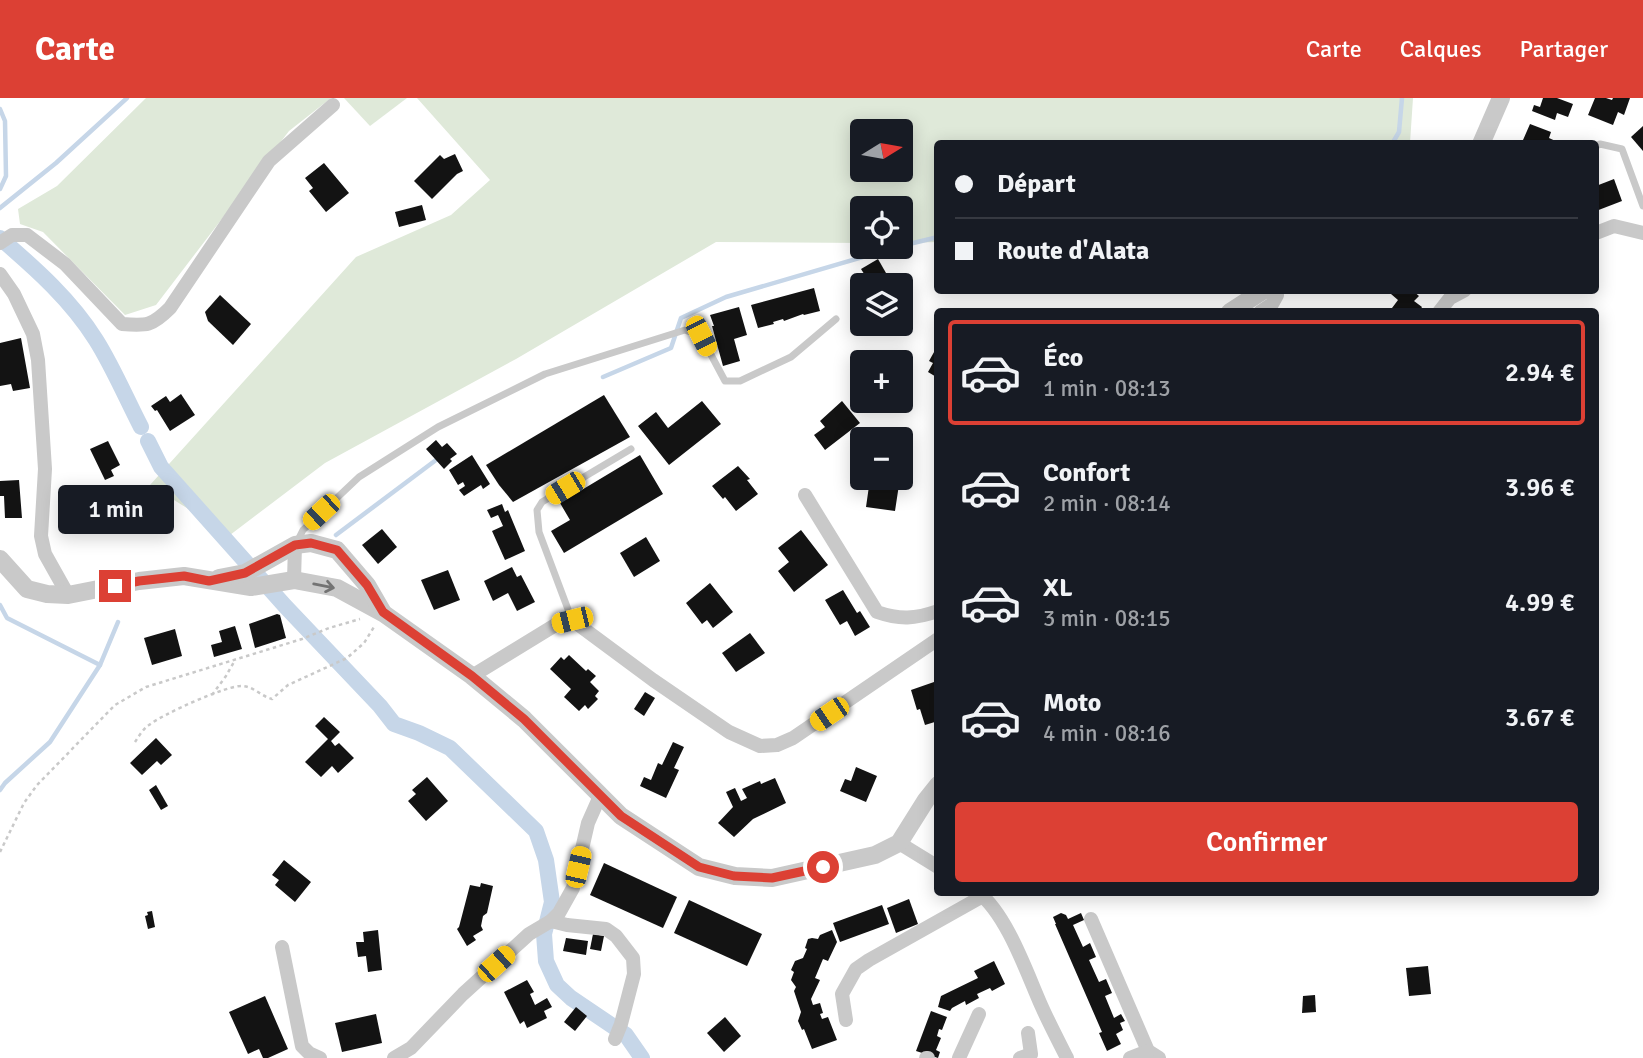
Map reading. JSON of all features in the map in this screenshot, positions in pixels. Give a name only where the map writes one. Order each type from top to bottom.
[{"type":"street","points":[[1483,140],[1501,98]]},
{"type":"street","points":[[0,243],[12,235],[27,235],[65,264],[122,324],[140,326],[157,321],[170,308],[269,161],[333,105]]},
{"type":"street","points":[[1599,232],[1614,226],[1643,232]]},
{"type":"street","points":[[0,274],[14,294],[33,334],[38,360],[45,469],[41,536],[45,554],[68,595]]},
{"type":"street","points":[[1236,308],[1258,294]]},
{"type":"street","points":[[1266,308],[1272,304],[1277,294]]},
{"type":"street","points":[[1441,308],[1458,294]]},
{"type":"street","points":[[805,495],[877,612],[894,618],[922,617],[934,612]]},
{"type":"street","points":[[209,581],[245,573],[295,545],[311,543],[337,550],[367,585],[383,612]]},
{"type":"street","points":[[294,580],[295,545]]},
{"type":"street","points":[[0,559],[27,589],[47,594],[68,595],[139,581],[184,576],[251,587],[294,580],[337,588],[383,612],[472,676],[524,719],[621,816],[699,867],[734,876],[772,878],[875,855],[899,843],[934,790]]},
{"type":"street","points":[[472,676],[557,624],[572,620],[653,680],[730,732],[760,747],[777,745],[793,738],[934,642]]},
{"type":"street","points":[[394,1058],[411,1048],[463,994],[529,934],[559,913],[573,888],[588,823],[600,796]]},
{"type":"street","points":[[899,843],[934,865]]},
{"type":"street","points":[[846,1020],[842,994],[856,969],[977,896]]},
{"type":"street","points":[[982,896],[992,905],[1014,944],[1067,1058]]},
{"type":"street","points":[[1091,919],[1154,1055],[1130,1058]]},
{"type":"street","points":[[551,921],[606,929],[616,936],[633,958],[634,974],[615,1039]]},
{"type":"street","points":[[282,947],[302,1046],[320,1058]]},
{"type":"street","points":[[959,1058],[979,1014]]},
{"type":"street","points":[[1020,1058],[1031,1054],[1028,1032]]},
{"type":"lane","points":[[1599,144],[1622,149],[1643,206]]},
{"type":"lane","points":[[295,545],[303,530],[359,477],[438,428],[545,374],[685,330],[701,336],[725,381],[740,381],[790,357],[836,318]]},
{"type":"lane","points":[[572,620],[539,532],[537,510],[542,502],[631,449]]},
{"type":"path","points":[[0,852],[24,803],[37,785],[115,705],[146,687],[383,612]]},
{"type":"path","points":[[135,742],[149,724],[185,704],[240,685],[272,699],[288,685],[348,658],[364,643],[383,612]]},
{"type":"path","points":[[212,695],[236,659]]},
{"type":"green space","points":[[146,98],[331,98],[289,131],[156,305],[125,315],[43,232],[20,224],[18,209],[57,186]]},
{"type":"green space","points":[[344,98],[407,98],[370,126]]},
{"type":"green space","points":[[417,98],[1413,98],[1410,140],[934,140],[934,242],[913,243],[913,196],[850,196],[850,243],[716,242],[516,359],[325,463],[230,535],[150,485],[356,257],[451,215],[490,180]]},
{"type":"building","points":[[1543,98],[1557,98],[1573,104],[1568,117],[1557,113],[1555,120],[1532,111],[1534,105],[1540,107]]},
{"type":"building","points":[[1595,98],[1630,98],[1624,115],[1618,112],[1613,125],[1588,115]]},
{"type":"building","points":[[1530,124],[1551,132],[1549,138],[1553,140],[1523,140]]},
{"type":"building","points":[[1643,126],[1643,151],[1631,137]]},
{"type":"building","points":[[455,154],[463,171],[432,199],[414,181],[440,155],[444,159]]},
{"type":"building","points":[[324,163],[349,193],[326,212],[309,191],[313,188],[305,178]]},
{"type":"building","points":[[1614,179],[1622,201],[1599,210],[1599,185]]},
{"type":"building","points":[[422,205],[426,220],[399,227],[395,212]]},
{"type":"building","points":[[878,259],[886,273],[864,273],[861,269]]},
{"type":"building","points":[[814,288],[820,311],[758,328],[751,305]]},
{"type":"building","points":[[1391,294],[1417,294],[1419,296],[1414,301],[1422,307],[1392,308],[1398,300]]},
{"type":"building","points":[[220,295],[251,324],[233,345],[208,321],[205,312]]},
{"type":"building","points":[[739,307],[747,335],[734,339],[740,361],[723,366],[710,315]]},
{"type":"building","points":[[21,338],[30,388],[13,391],[11,384],[0,386],[0,343]]},
{"type":"building","points":[[934,352],[934,376],[928,372],[933,363],[929,361]]},
{"type":"building","points":[[181,394],[195,415],[170,431],[157,410],[151,406],[166,396],[170,402]]},
{"type":"building","points":[[604,395],[630,437],[513,502],[486,465]]},
{"type":"building","points":[[702,401],[721,424],[669,465],[638,426],[656,412],[668,428]]},
{"type":"building","points":[[842,401],[860,423],[850,427],[850,431],[825,450],[814,435],[825,427],[820,421]]},
{"type":"building","points":[[436,440],[442,447],[447,443],[457,454],[444,469],[426,449]]},
{"type":"building","points":[[108,441],[120,465],[111,470],[114,476],[105,480],[90,449]]},
{"type":"building","points":[[472,455],[490,484],[483,489],[481,485],[464,496],[459,490],[465,486],[463,482],[458,485],[449,470]]},
{"type":"building","points":[[640,455],[663,494],[564,553],[551,531],[570,520],[560,503]]},
{"type":"building","points":[[738,466],[750,479],[747,480],[758,494],[736,511],[712,486]]},
{"type":"building","points":[[19,480],[22,518],[5,518],[0,481]]},
{"type":"building","points":[[868,490],[898,490],[895,511],[866,507]]},
{"type":"building","points":[[502,504],[505,512],[508,510],[525,551],[505,560],[492,531],[503,526],[498,515],[491,518],[487,510]]},
{"type":"building","points":[[382,529],[397,547],[378,564],[362,545]]},
{"type":"building","points":[[801,530],[828,565],[794,592],[778,571],[789,562],[778,548]]},
{"type":"building","points":[[646,537],[660,561],[634,577],[620,553]]},
{"type":"building","points":[[512,567],[517,577],[521,575],[535,602],[517,611],[508,593],[493,601],[484,581]]},
{"type":"building","points":[[448,570],[460,600],[434,610],[421,580]]},
{"type":"building","points":[[710,583],[733,612],[713,628],[707,620],[702,624],[686,603]]},
{"type":"building","points":[[843,590],[857,613],[860,611],[870,627],[855,636],[847,621],[840,625],[825,600]]},
{"type":"building","points":[[280,615],[286,638],[255,648],[249,624]]},
{"type":"building","points":[[235,626],[242,649],[214,657],[211,645],[222,642],[219,631]]},
{"type":"building","points":[[175,629],[182,656],[152,665],[144,638]]},
{"type":"building","points":[[750,633],[765,653],[736,672],[722,653]]},
{"type":"building","points":[[569,655],[586,671],[588,669],[596,676],[590,682],[599,691],[595,696],[598,699],[588,709],[585,705],[579,711],[564,697],[571,689],[550,669],[561,657],[564,660]]},
{"type":"building","points":[[934,682],[934,722],[925,725],[911,690]]},
{"type":"building","points":[[645,692],[655,698],[644,716],[634,709]]},
{"type":"building","points":[[324,717],[340,732],[331,741],[335,746],[339,743],[354,758],[338,773],[332,766],[321,777],[305,762],[328,739],[315,726]]},
{"type":"building","points":[[156,738],[172,755],[161,765],[157,761],[142,775],[130,763]]},
{"type":"building","points":[[673,742],[684,747],[674,768],[679,770],[666,798],[640,786],[644,777],[651,780],[658,763],[662,765]]},
{"type":"building","points":[[856,767],[877,776],[866,802],[840,791],[845,779],[851,781]]},
{"type":"building","points":[[427,777],[448,801],[426,821],[408,801],[416,794],[412,790]]},
{"type":"building","points":[[775,778],[786,803],[753,819],[734,837],[718,823],[733,807],[726,792],[735,788],[741,801],[747,798],[742,789]]},
{"type":"building","points":[[156,785],[168,806],[161,810],[149,790]]},
{"type":"building","points":[[284,860],[311,882],[295,902],[275,885],[279,880],[272,875]]},
{"type":"building","points":[[604,863],[677,897],[663,928],[590,895]]},
{"type":"building","points":[[481,883],[493,886],[487,913],[483,916],[483,930],[473,936],[476,940],[467,946],[457,929],[470,885],[480,887]]},
{"type":"building","points":[[909,899],[918,924],[896,933],[887,908]]},
{"type":"building","points":[[689,900],[762,934],[747,966],[674,933]]},
{"type":"building","points":[[882,905],[889,924],[840,942],[833,923]]},
{"type":"building","points":[[152,911],[155,927],[148,929],[145,916]]},
{"type":"building","points":[[1061,913],[1068,919],[1081,913],[1084,920],[1073,925],[1083,947],[1090,943],[1096,957],[1089,960],[1099,982],[1106,979],[1112,993],[1105,996],[1114,1018],[1121,1014],[1125,1021],[1120,1023],[1123,1030],[1116,1034],[1121,1044],[1107,1051],[1099,1033],[1102,1032],[1055,924],[1053,917]]},
{"type":"building","points":[[378,930],[382,970],[368,972],[366,956],[358,957],[356,942],[364,942],[363,932]]},
{"type":"building","points":[[832,930],[837,942],[828,961],[823,959],[815,978],[820,980],[811,999],[813,1005],[820,1003],[822,1019],[828,1017],[837,1040],[812,1049],[798,1021],[801,1012],[794,991],[796,987],[791,980],[794,972],[791,970],[795,961],[803,958],[808,939],[818,939],[820,935]]},
{"type":"building","points":[[593,934],[604,936],[601,951],[590,949]]},
{"type":"building","points":[[566,938],[588,941],[586,955],[563,951]]},
{"type":"building","points":[[994,961],[1005,984],[992,991],[990,988],[977,994],[979,998],[966,1005],[965,1001],[950,1011],[938,1007],[941,996],[978,978],[974,971]]},
{"type":"building","points":[[1428,966],[1431,994],[1409,996],[1406,968]]},
{"type":"building","points":[[527,980],[534,992],[530,994],[535,1005],[547,998],[552,1007],[544,1011],[547,1018],[527,1028],[524,1021],[520,1024],[504,992]]},
{"type":"building","points":[[1315,995],[1316,1012],[1302,1013],[1303,996]]},
{"type":"building","points":[[265,996],[288,1049],[268,1058],[263,1058],[259,1049],[248,1054],[229,1012]]},
{"type":"building","points":[[576,1007],[587,1016],[575,1031],[564,1022]]},
{"type":"building","points":[[931,1011],[947,1017],[937,1036],[941,1038],[936,1050],[940,1052],[938,1058],[916,1051]]},
{"type":"building","points":[[376,1014],[382,1043],[342,1052],[335,1023]]},
{"type":"building","points":[[725,1017],[741,1036],[724,1052],[707,1033]]},
{"type":"waterway","points":[[0,208],[56,163],[127,98]]},
{"type":"waterway","points":[[1394,140],[1399,132],[1402,98]]},
{"type":"waterway","points":[[0,109],[5,121],[6,176],[0,189]]},
{"type":"waterway","points":[[0,238],[52,286],[86,325],[108,361],[141,427]]},
{"type":"waterway","points":[[913,243],[934,238]]},
{"type":"waterway","points":[[603,377],[671,348],[681,318],[726,297],[856,259]]},
{"type":"waterway","points":[[148,441],[161,467],[394,724],[450,748],[536,831],[546,860],[552,902],[544,934],[546,961],[557,985],[571,998],[626,1035],[642,1058]]},
{"type":"waterway","points":[[336,535],[436,460]]},
{"type":"waterway","points":[[0,605],[7,618],[100,665]]},
{"type":"waterway","points":[[0,790],[50,742],[100,665],[118,622]]},
{"type":"route","points":[[115,586],[184,576],[209,581],[245,573],[295,545],[311,543],[337,550],[367,585],[383,612],[472,676],[524,719],[621,816],[699,867],[734,876],[772,878],[823,867]]}]
